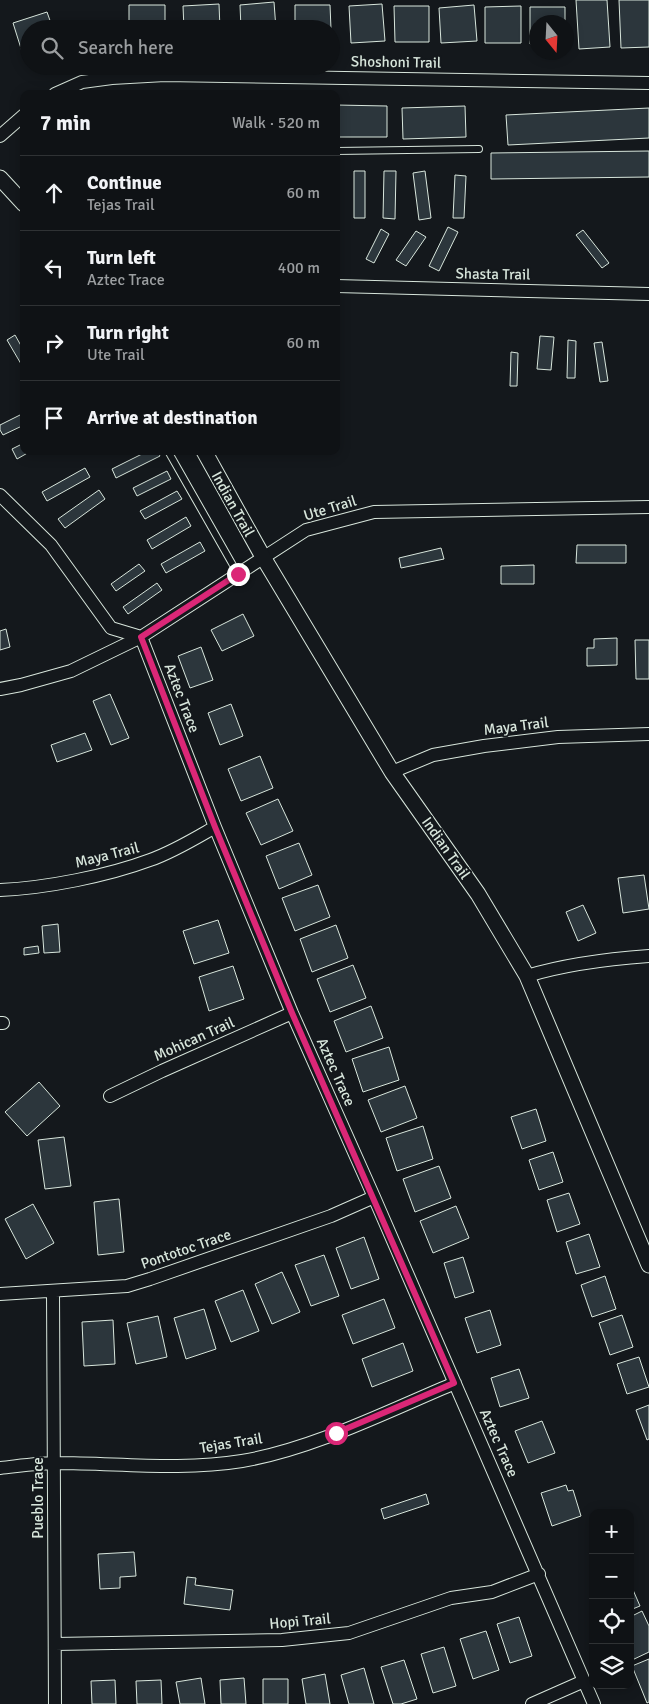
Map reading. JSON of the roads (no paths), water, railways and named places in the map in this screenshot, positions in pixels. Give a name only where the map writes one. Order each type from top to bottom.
[{"type":"street","name":"Shoshoni Trail","points":[[64,90],[82,82],[165,75],[649,83]]},
{"type":"street","points":[[0,136],[20,118]]},
{"type":"street","points":[[0,178],[20,200]]},
{"type":"street","name":"Shasta Trail","points":[[340,286],[649,294]]},
{"type":"street","name":"Indian Trail","points":[[206,455],[263,557],[392,772],[478,894],[526,976],[649,1265]]},
{"type":"street","points":[[0,495],[51,544],[111,628],[141,637]]},
{"type":"street","name":"Ute Trail","points":[[0,689],[71,671],[141,637],[306,530],[374,512],[649,507]]},
{"type":"street","name":"Aztec Trace","points":[[141,637],[215,827],[292,1013],[594,1704]]},
{"type":"street","name":"Maya Trail","points":[[392,772],[433,755],[484,746],[558,737],[649,734]]},
{"type":"street","name":"Maya Trail","points":[[0,890],[15,890],[113,872],[150,860],[182,846],[215,827]]},
{"type":"street","points":[[526,976],[553,968],[616,958],[649,956]]},
{"type":"street","name":"Mohican Trail","points":[[110,1096],[292,1013]]},
{"type":"street","name":"Pontotoc Trace","points":[[0,1294],[127,1286],[331,1216],[374,1197]]},
{"type":"street","name":"Pueblo Trace","points":[[53,1292],[55,1704]]},
{"type":"street","name":"Tejas Trail","points":[[0,1468],[55,1463],[164,1467],[212,1465],[243,1461],[303,1446],[454,1383]]},
{"type":"street","name":"Hopi Trail","points":[[55,1644],[282,1640],[349,1633],[451,1598],[492,1592],[538,1574]]},
{"type":"street","points":[[532,1704],[584,1681]]},
{"type":"lane","points":[[340,151],[479,150]]},
{"type":"lane","points":[[170,455],[238,574]]}]
